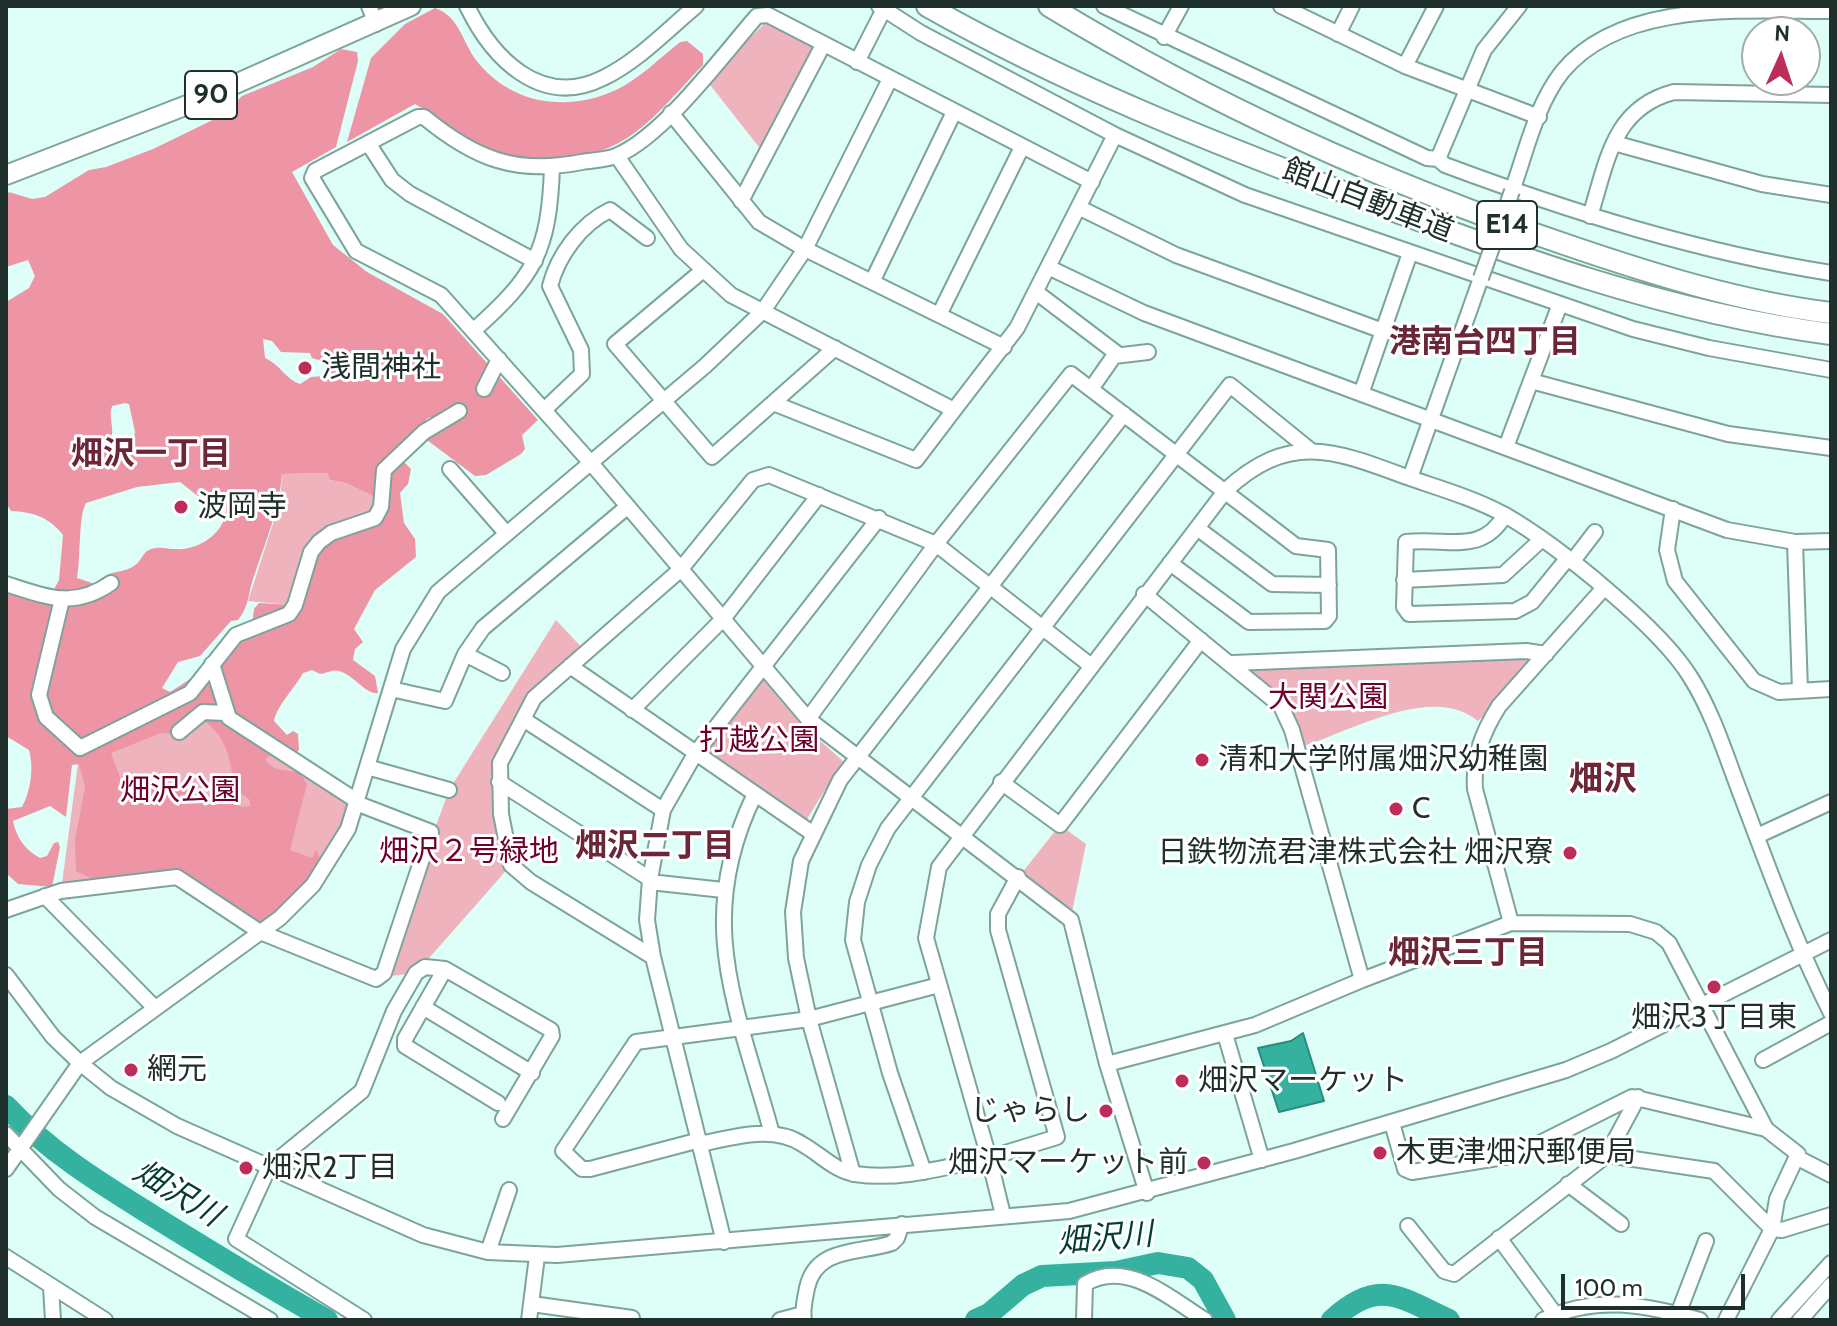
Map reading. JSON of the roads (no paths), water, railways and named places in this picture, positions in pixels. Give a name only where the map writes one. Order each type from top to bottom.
[{"type":"highway","name":"館山自動車道","points":[[927,6],[998,45],[1201,136],[1468,239],[1655,297],[1831,334]]},
{"type":"highway","name":"館山自動車道","points":[[1049,6],[1199,89],[1323,151],[1417,191],[1662,276],[1831,313]]},
{"type":"main road","name":"90","points":[[6,175],[195,102],[411,6]]},
{"type":"street","points":[[369,6],[376,24]]},
{"type":"street","points":[[467,6],[501,60],[527,77],[567,86],[582,86],[610,75],[696,6]]},
{"type":"street","points":[[1104,6],[1164,37],[1427,158],[1438,159],[1445,165],[1512,191],[1590,216],[1759,262],[1831,273]]},
{"type":"street","points":[[1164,37],[1181,6]]},
{"type":"street","points":[[1281,6],[1405,66],[1539,117]]},
{"type":"street","points":[[1338,34],[1352,6]]},
{"type":"street","points":[[1405,66],[1436,6]]},
{"type":"street","points":[[1438,159],[1484,50],[1519,6]]},
{"type":"street","points":[[857,62],[882,8],[921,33],[1115,135],[1245,195],[1633,329],[1709,348],[1831,370]]},
{"type":"street","points":[[1410,478],[1539,117],[1562,71],[1592,45],[1655,11],[1831,11]]},
{"type":"street","points":[[1092,182],[768,15],[757,16],[671,113],[617,156],[552,168],[520,167],[481,155],[424,117],[410,119],[315,171],[312,183],[356,251],[441,295],[591,463],[808,719],[1071,920],[1107,1064],[1147,1193]]},
{"type":"street","points":[[741,201],[823,45]]},
{"type":"street","points":[[6,1169],[80,1063],[280,918],[321,874],[348,829],[403,649],[438,592],[591,463],[763,311],[805,249],[890,79]]},
{"type":"street","points":[[1590,216],[1614,143],[1635,110],[1654,97],[1674,92],[1741,88]]},
{"type":"street","points":[[872,282],[954,112]]},
{"type":"street","points":[[671,113],[759,222],[805,249],[1004,347]]},
{"type":"street","points":[[773,403],[916,460],[1004,347],[1050,268],[1115,135]]},
{"type":"street","points":[[368,143],[392,180],[410,194],[535,261]]},
{"type":"street","points":[[1614,143],[1762,184],[1831,195]]},
{"type":"street","points":[[939,315],[1022,147]]},
{"type":"street","points":[[617,156],[647,203],[702,271],[731,295],[954,410]]},
{"type":"street","points":[[473,331],[509,299],[535,261],[547,236],[552,168]]},
{"type":"street","points":[[1080,208],[1176,255],[1383,331]]},
{"type":"street","points":[[544,410],[582,374],[581,350],[550,286],[571,244],[580,232],[610,210],[647,238]]},
{"type":"street","points":[[1361,394],[1410,253]]},
{"type":"street","points":[[1050,268],[1144,313],[1727,530],[1795,542],[1831,541]]},
{"type":"street","points":[[702,271],[615,344],[712,457],[835,348]]},
{"type":"street","points":[[1036,292],[1119,355]]},
{"type":"street","points":[[1506,447],[1560,304]]},
{"type":"street","points":[[1091,389],[1108,361],[1119,355],[1148,352]]},
{"type":"street","points":[[484,389],[499,359]]},
{"type":"street","points":[[808,719],[936,544],[1071,374],[1296,546],[1328,550],[1329,616],[1325,621],[1249,622],[1170,563]]},
{"type":"street","points":[[1531,381],[1713,430],[1831,448]]},
{"type":"street","points":[[924,1172],[853,940],[857,902],[869,865],[888,828],[1175,452],[1230,385],[1310,450]]},
{"type":"street","points":[[62,599],[39,695],[46,717],[80,748],[190,693],[236,635],[289,614],[295,605],[311,552],[319,542],[331,533],[375,518],[381,507],[384,470],[424,432],[459,411]]},
{"type":"street","points":[[853,1174],[809,1019],[792,931],[795,888],[812,833],[840,780],[1124,414]]},
{"type":"street","points":[[1003,1215],[926,938],[939,867],[1226,490],[1266,460],[1293,451],[1333,452],[1505,515],[1570,560],[1673,650],[1693,680],[1802,956],[1831,1013]]},
{"type":"street","points":[[450,469],[506,533]]},
{"type":"street","points":[[653,957],[531,882],[511,865],[499,782],[500,763],[534,698],[680,570],[760,476],[769,475],[936,544],[1090,665]]},
{"type":"street","points":[[632,710],[723,619],[819,495]]},
{"type":"street","points":[[391,689],[445,701],[465,654],[483,628],[627,507]]},
{"type":"street","points":[[1673,509],[1667,550],[1675,581],[1754,681],[1779,692],[1831,689]]},
{"type":"street","points":[[1505,515],[1494,534],[1480,540],[1406,542],[1404,607],[1412,616],[1505,613],[1532,602],[1595,532]]},
{"type":"street","points":[[724,1242],[653,957],[647,920],[650,881],[663,810],[695,754],[879,518]]},
{"type":"street","points":[[1197,528],[1272,584],[1329,585]]},
{"type":"street","points":[[1404,580],[1503,575],[1542,539]]},
{"type":"street","points":[[1795,542],[1800,690]]},
{"type":"street","points":[[6,584],[62,599],[91,597],[111,583]]},
{"type":"street","points":[[1511,923],[1481,819],[1474,766],[1485,727],[1499,706],[1603,589]]},
{"type":"street","points":[[1144,594],[1271,694],[1281,706],[1292,730],[1362,980]]},
{"type":"street","points":[[1001,782],[1060,825],[1201,640]]},
{"type":"street","points":[[1233,663],[1526,651],[1546,654]]},
{"type":"street","points":[[465,654],[502,673]]},
{"type":"street","points":[[212,664],[225,713]]},
{"type":"street","points":[[570,666],[754,796],[812,833]]},
{"type":"street","points":[[6,910],[45,896],[100,883],[177,877],[260,932],[369,978],[376,979],[384,973],[431,832],[357,802],[225,713],[203,712],[179,732]]},
{"type":"street","points":[[523,719],[663,810]]},
{"type":"street","points":[[367,767],[449,790]]},
{"type":"street","points":[[499,782],[650,881],[723,890]]},
{"type":"street","points":[[754,796],[738,830],[723,890],[721,923],[724,955],[772,1134]]},
{"type":"street","points":[[1757,836],[1831,802]]},
{"type":"street","points":[[939,985],[809,1019],[674,1035],[631,1045],[563,1151],[582,1169],[590,1169],[700,1142],[772,1134],[792,1138],[853,1174],[924,1172],[989,1158],[1057,1137],[998,930],[998,914],[1018,877]]},
{"type":"street","points":[[45,896],[155,1008]]},
{"type":"street","points":[[1107,1064],[1255,1025],[1511,923],[1642,926],[1669,943],[1766,1129]]},
{"type":"street","points":[[6,975],[53,1037],[80,1063],[111,1088],[177,1126],[423,1235],[488,1252],[537,1256],[1069,1211],[1147,1193],[1566,1070],[1831,940]]},
{"type":"street","points":[[364,1320],[236,1239],[269,1167],[362,1091],[382,1035],[416,973],[431,965],[445,969],[551,1030],[552,1036],[503,1119]]},
{"type":"street","points":[[445,969],[405,1039],[405,1046],[498,1103]]},
{"type":"street","points":[[423,1007],[532,1073]]},
{"type":"street","points":[[1763,1060],[1831,1023]]},
{"type":"street","points":[[1225,1034],[1262,1160]]},
{"type":"street","points":[[1392,1123],[1405,1169],[1412,1172],[1516,1155],[1638,1097],[1766,1129],[1794,1147],[1798,1158],[1831,1175]]},
{"type":"street","points":[[1408,1226],[1450,1274],[1607,1155],[1638,1097]]},
{"type":"street","points":[[6,1134],[59,1189],[95,1217],[268,1319]]},
{"type":"street","points":[[1607,1155],[1714,1171],[1772,1229],[1782,1230],[1831,1215]]},
{"type":"street","points":[[1726,1320],[1772,1229],[1777,1199],[1798,1158]]},
{"type":"street","points":[[1568,1184],[1621,1224]]},
{"type":"street","points":[[488,1252],[509,1190]]},
{"type":"street","points":[[780,1320],[803,1317],[809,1281],[818,1264],[838,1254],[892,1243],[902,1224]]},
{"type":"street","points":[[1499,1238],[1555,1318],[1589,1303],[1613,1302],[1641,1304],[1700,1320]]},
{"type":"street","points":[[1678,1314],[1706,1241]]},
{"type":"street","points":[[529,1320],[537,1256]]},
{"type":"street","points":[[6,1257],[105,1320]]},
{"type":"street","points":[[1779,1320],[1831,1263]]},
{"type":"street","points":[[1084,1320],[1085,1284],[1109,1276],[1140,1279],[1205,1320]]},
{"type":"street","points":[[1800,1320],[1831,1285]]},
{"type":"street","points":[[51,1287],[53,1320]]},
{"type":"street","points":[[532,1304],[632,1318]]},
{"type":"waterway","name":"畑沢川","points":[[6,1106],[57,1152],[95,1179],[327,1320]]},
{"type":"waterway","name":"畑沢川","points":[[976,1320],[989,1314],[1023,1285],[1042,1276],[1116,1272],[1158,1263],[1188,1268],[1203,1280],[1225,1320]]},
{"type":"waterway","name":"畑沢川","points":[[1332,1320],[1348,1307],[1376,1295],[1402,1299],[1449,1320]]},
{"type":"place","name":"浅間神社","points":[[305,368]]},
{"type":"place","name":"波岡寺","points":[[181,507]]},
{"type":"place","name":"清和大学附属畑沢幼稚園","points":[[1202,760]]},
{"type":"place","name":"C","points":[[1396,809]]},
{"type":"place","name":"日鉄物流君津株式会社 畑沢寮","points":[[1570,853]]},
{"type":"place","name":"畑沢3丁目東","points":[[1714,987]]},
{"type":"place","name":"網元","points":[[131,1070]]},
{"type":"place","name":"畑沢マーケット","points":[[1182,1081]]},
{"type":"place","name":"じゃらし","points":[[1106,1111]]},
{"type":"place","name":"木更津畑沢郵便局","points":[[1380,1153]]},
{"type":"place","name":"畑沢マーケット前","points":[[1204,1163]]},
{"type":"place","name":"畑沢2丁目","points":[[246,1168]]},
{"type":"district","name":"港南台四丁目","points":[[1485,343]]},
{"type":"district","name":"畑沢一丁目","points":[[151,455]]},
{"type":"district","name":"畑沢","points":[[1603,780]]},
{"type":"district","name":"畑沢二丁目","points":[[655,847]]},
{"type":"district","name":"畑沢三丁目","points":[[1468,954]]},
{"type":"park label","name":"大関公園","points":[[1328,698]]},
{"type":"park label","name":"打越公園","points":[[759,741]]},
{"type":"park label","name":"畑沢公園","points":[[180,791]]},
{"type":"park label","name":"畑沢２号緑地","points":[[469,852]]}]
